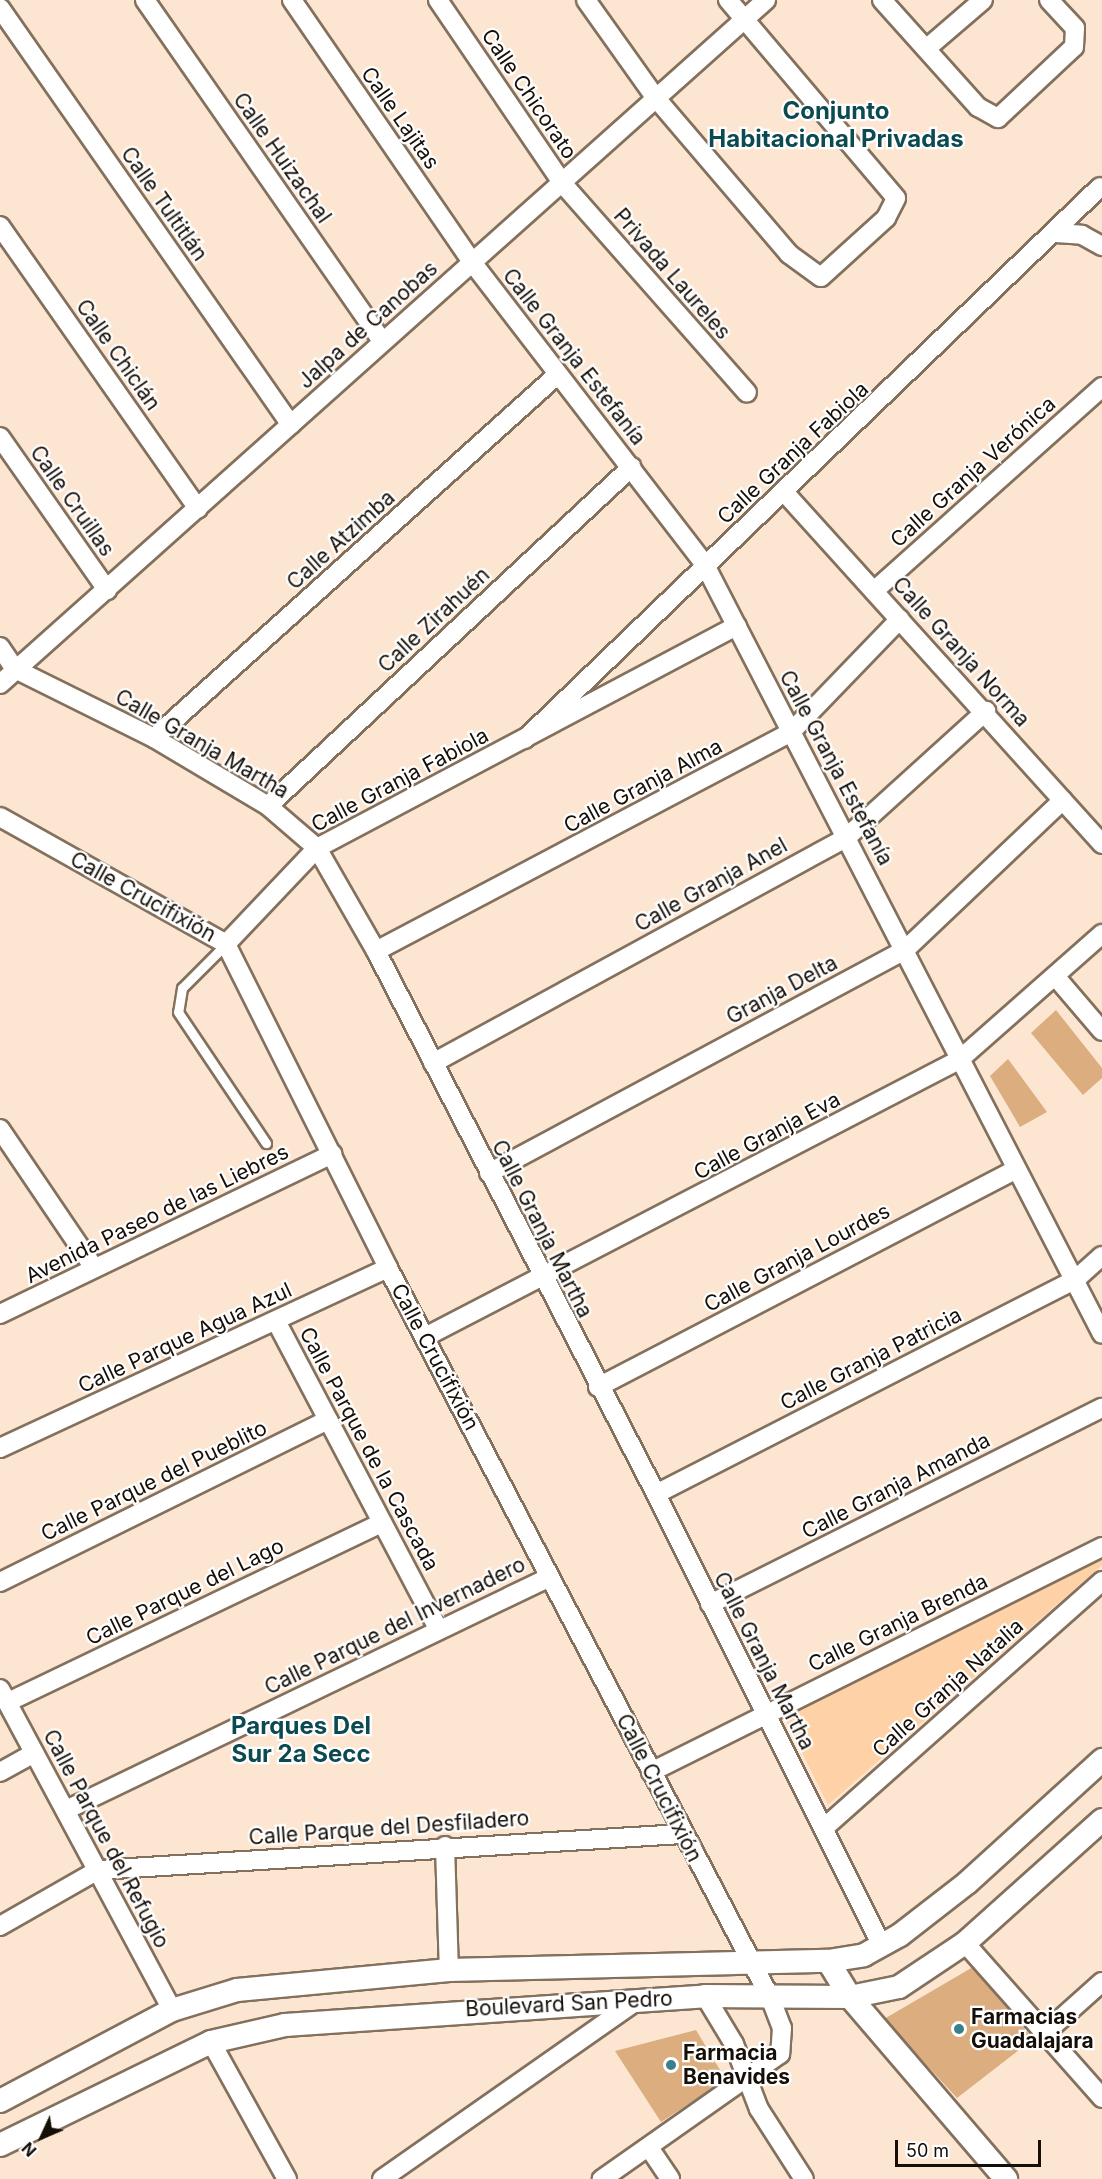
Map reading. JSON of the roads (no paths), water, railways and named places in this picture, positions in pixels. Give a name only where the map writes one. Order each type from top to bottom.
[{"type":"street","name":"Calle Huizachal","points":[[145,0],[382,341]]},
{"type":"street","name":"Calle Lajitas","points":[[291,0],[472,261]]},
{"type":"street","name":"Calle Chicorato","points":[[438,0],[563,184]]},
{"type":"street","points":[[586,0],[655,97],[801,266],[821,277],[830,273],[886,218],[896,198],[743,21],[728,0]]},
{"type":"street","name":"Jalpa de Canobas","points":[[0,684],[198,509],[472,261],[563,184],[655,97],[766,0]]},
{"type":"street","points":[[882,0],[978,107],[998,118],[1074,47],[1075,28],[1049,0]]},
{"type":"street","points":[[926,49],[982,0]]},
{"type":"street","name":"Calle Tultitlán","points":[[4,7],[291,425]]},
{"type":"street","name":"Privada Laureles","points":[[563,184],[747,393]]},
{"type":"street","name":"Calle Granja Fabiola","points":[[525,739],[1056,233],[1100,187]]},
{"type":"street","name":"Calle Chiclán","points":[[0,226],[198,509]]},
{"type":"street","points":[[1056,233],[1082,235],[1102,246]]},
{"type":"street","name":"Calle Granja Estefanía","points":[[472,261],[557,375],[631,467],[705,565],[790,733],[906,949],[959,1060],[1102,1334]]},
{"type":"street","name":"Calle Atzimba","points":[[154,738],[557,375]]},
{"type":"street","name":"Calle Granja Verónica","points":[[874,591],[1102,387]]},
{"type":"street","name":"Calle Cruillas","points":[[0,437],[107,590]]},
{"type":"street","name":"Calle Zirahuén","points":[[268,806],[631,467]]},
{"type":"street","name":"Calle Granja Norma","points":[[784,493],[986,711],[1102,844]]},
{"type":"street","name":"Calle Granja Alma","points":[[376,951],[790,733],[900,619]]},
{"type":"street","name":"Calle Granja Fabiola","points":[[226,944],[316,848],[736,626]]},
{"type":"street","points":[[0,647],[15,669]]},
{"type":"street","name":"Calle Granja Martha","points":[[15,669],[154,738],[268,806],[316,848],[376,951],[541,1280],[656,1494],[882,1946]]},
{"type":"street","name":"Calle Granja Anel","points":[[433,1063],[847,837],[986,711]]},
{"type":"street","name":"Granja Delta","points":[[489,1173],[906,949],[1063,801]]},
{"type":"street","name":"Calle Crucifixión","points":[[0,817],[226,944],[388,1268],[682,1834],[770,1997],[784,2040],[780,2054],[650,2149],[602,2179]]},
{"type":"street","name":"Calle Granja Eva","points":[[425,1337],[541,1280],[959,1060],[1102,934]]},
{"type":"street","points":[[1055,976],[1102,1032]]},
{"type":"street","points":[[0,1129],[93,1268]]},
{"type":"street","name":"Avenida Paseo de las Liebres","points":[[0,1314],[333,1154]]},
{"type":"street","name":"Calle Granja Lourdes","points":[[598,1387],[1016,1169]]},
{"type":"street","name":"Calle Granja Patricia","points":[[656,1494],[1075,1280],[1102,1256]]},
{"type":"street","name":"Calle Parque Agua Azul","points":[[0,1448],[388,1268]]},
{"type":"street","name":"Calle Parque de la Cascada","points":[[276,1321],[439,1630]]},
{"type":"street","name":"Calle Granja Amanda","points":[[710,1604],[1102,1408]]},
{"type":"street","name":"Calle Parque del Pueblito","points":[[0,1582],[328,1420]]},
{"type":"street","name":"Calle Parque del Lago","points":[[4,1696],[382,1523]]},
{"type":"street","name":"Calle Granja Brenda","points":[[651,1772],[1102,1547]]},
{"type":"street","name":"Calle Parque del Invernadero","points":[[66,1809],[550,1577]]},
{"type":"street","name":"Calle Granja Natalia","points":[[824,1828],[1102,1581]]},
{"type":"street","name":"Calle Parque del Refugio","points":[[4,1696],[172,2010]]},
{"type":"street","points":[[0,1772],[34,1753]]},
{"type":"street","points":[[749,1959],[828,1961],[882,1946],[967,1882],[1102,1760]]},
{"type":"street","name":"Boulevard San Pedro","points":[[0,2145],[211,2042],[354,2018],[705,1996],[850,1997],[916,1979],[965,1943],[1102,1820]]},
{"type":"street","name":"Calle Parque del Desfiladero","points":[[98,1870],[445,1846],[682,1834]]},
{"type":"street","points":[[445,1846],[449,1970]]},
{"type":"street","points":[[0,1926],[98,1870]]},
{"type":"street","points":[[965,1943],[1102,2098]]},
{"type":"street","name":"Boulevard San Pedro","points":[[0,2101],[172,2010],[237,1990],[288,1982],[449,1970],[749,1959]]},
{"type":"street","points":[[828,1961],[850,1997],[1006,2179]]},
{"type":"street","points":[[1046,2032],[1102,1982]]},
{"type":"street","points":[[705,1996],[734,2044],[746,2081],[804,2179]]},
{"type":"street","points":[[382,2179],[638,2000]]},
{"type":"street","points":[[211,2042],[288,2179]]},
{"type":"street","points":[[650,2149],[670,2179]]},
{"type":"lane","points":[[226,944],[182,988],[178,1012],[266,1143]]},
{"type":"place","name":"Farmacias Guadalajara","points":[[959,2029]]},
{"type":"place","name":"Farmacia Benavides","points":[[671,2065]]},
{"type":"district","name":"Conjunto Habitacional Privadas","points":[[836,125]]},
{"type":"district","name":"Parques Del Sur 2a Secc","points":[[301,1740]]}]
